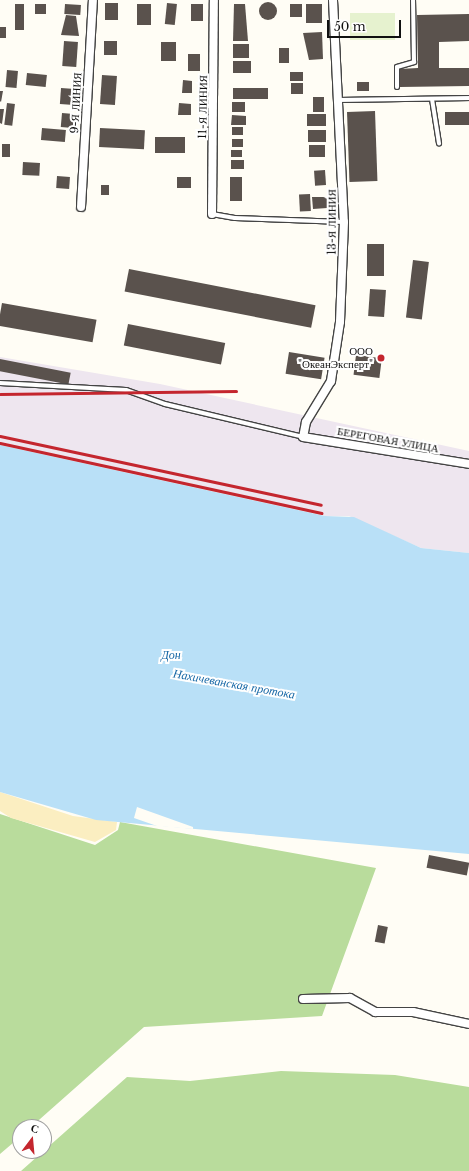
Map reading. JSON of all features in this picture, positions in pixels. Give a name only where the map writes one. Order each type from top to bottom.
[{"type":"street","name":"9-Я ЛИНИЯ","points":[[81,207],[93,0]]},
{"type":"street","name":"11-Я ЛИНИЯ","points":[[212,214],[214,0]]},
{"type":"street","name":"13-Я ЛИНИЯ","points":[[303,437],[306,422],[331,381],[340,322],[344,222],[340,100],[333,0]]},
{"type":"street","name":"БЕРЕГОВАЯ УЛИЦА","points":[[303,437],[469,464]]},
{"type":"street","points":[[303,999],[350,998],[376,1012],[413,1012],[469,1024]]},
{"type":"lane","points":[[397,87],[397,67],[414,62],[413,0]]},
{"type":"lane","points":[[340,100],[469,98]]},
{"type":"lane","points":[[432,99],[439,144]]},
{"type":"lane","points":[[212,214],[235,218],[344,222]]},
{"type":"lane","points":[[0,383],[126,390],[165,404],[303,437]]},
{"type":"shaded area","points":[[0,357],[160,384],[469,451],[469,553],[421,548],[349,516],[325,516],[0,445]]},
{"type":"green space","points":[[350,13],[395,13],[395,40],[350,40]]},
{"type":"green space","points":[[0,814],[95,845],[118,830],[120,822],[376,868],[322,1016],[144,1027],[40,1119],[12,1119],[12,1144],[0,1154]]},
{"type":"green space","points":[[281,1071],[395,1075],[469,1087],[469,1171],[21,1171],[35,1159],[52,1159],[52,1144],[127,1077],[190,1081]]},
{"type":"sand","points":[[0,792],[73,816],[117,822],[116,830],[95,842],[11,818],[0,811]]},
{"type":"water","name":"Дон","points":[[0,445],[325,516],[354,517],[421,548],[469,553],[469,854],[96,820],[0,792]]},
{"type":"pier","points":[[137,807],[193,827],[193,829],[157,826],[134,818]]},
{"type":"building","points":[[268,2],[275,4],[277,11],[275,18],[268,20],[261,18],[259,11],[261,4]]},
{"type":"building","points":[[105,3],[118,3],[118,20],[105,20]]},
{"type":"building","points":[[167,3],[177,4],[175,25],[165,24]]},
{"type":"building","points":[[15,4],[24,4],[24,30],[15,30]]},
{"type":"building","points":[[35,4],[46,4],[46,14],[35,14]]},
{"type":"building","points":[[65,4],[81,5],[80,15],[64,14]]},
{"type":"building","points":[[137,4],[151,4],[151,25],[137,25]]},
{"type":"building","points":[[191,4],[203,4],[203,21],[191,21]]},
{"type":"building","points":[[234,4],[245,4],[248,41],[233,41]]},
{"type":"building","points":[[290,4],[302,4],[302,17],[290,17]]},
{"type":"building","points":[[306,4],[322,4],[322,23],[306,23]]},
{"type":"building","points":[[469,14],[469,41],[439,42],[439,68],[469,68],[469,86],[400,87],[399,69],[418,68],[417,15]]},
{"type":"building","points":[[66,15],[76,16],[79,36],[61,35]]},
{"type":"building","points":[[0,27],[6,27],[6,38],[0,38]]},
{"type":"building","points":[[322,32],[323,59],[309,60],[303,33]]},
{"type":"building","points":[[64,41],[78,42],[76,67],[62,66]]},
{"type":"building","points":[[104,41],[117,41],[117,55],[104,55]]},
{"type":"building","points":[[161,42],[176,42],[176,61],[161,61]]},
{"type":"building","points":[[233,44],[249,44],[249,58],[233,58]]},
{"type":"building","points":[[279,48],[289,48],[289,63],[279,63]]},
{"type":"building","points":[[188,54],[200,54],[200,71],[188,71]]},
{"type":"building","points":[[233,61],[251,61],[251,73],[233,73]]},
{"type":"building","points":[[7,70],[18,71],[16,88],[6,87]]},
{"type":"building","points":[[290,72],[303,72],[303,81],[290,81]]},
{"type":"building","points":[[27,73],[47,75],[46,87],[26,85]]},
{"type":"building","points":[[102,75],[117,76],[115,105],[100,104]]},
{"type":"building","points":[[183,80],[192,81],[192,93],[182,93]]},
{"type":"building","points":[[357,82],[369,82],[369,91],[357,91]]},
{"type":"building","points":[[291,83],[303,83],[303,94],[291,94]]},
{"type":"building","points":[[61,88],[75,89],[74,105],[60,104]]},
{"type":"building","points":[[233,88],[268,88],[268,99],[233,99]]},
{"type":"building","points":[[0,91],[3,91],[1,102],[0,101]]},
{"type":"building","points":[[313,97],[324,97],[324,112],[313,112]]},
{"type":"building","points":[[232,102],[245,102],[245,112],[232,112]]},
{"type":"building","points":[[7,103],[15,104],[12,126],[4,125]]},
{"type":"building","points":[[179,103],[191,104],[191,115],[178,115]]},
{"type":"building","points":[[0,109],[4,109],[2,124],[0,123]]},
{"type":"building","points":[[375,111],[377,181],[349,182],[347,112]]},
{"type":"building","points":[[445,112],[469,112],[469,125],[445,125]]},
{"type":"building","points":[[62,113],[74,114],[73,128],[61,127]]},
{"type":"building","points":[[307,114],[326,114],[326,126],[307,126]]},
{"type":"building","points":[[232,115],[246,116],[246,125],[231,125]]},
{"type":"building","points":[[232,127],[243,127],[243,135],[232,135]]},
{"type":"building","points":[[42,128],[66,130],[65,142],[41,140]]},
{"type":"building","points":[[100,128],[145,130],[144,149],[99,147]]},
{"type":"building","points":[[308,130],[326,130],[326,142],[308,142]]},
{"type":"building","points":[[155,137],[185,137],[185,153],[155,153]]},
{"type":"building","points":[[232,139],[243,139],[243,147],[232,147]]},
{"type":"building","points":[[2,144],[10,144],[10,157],[2,157]]},
{"type":"building","points":[[309,145],[325,145],[325,157],[309,157]]},
{"type":"building","points":[[231,150],[242,150],[242,157],[231,157]]},
{"type":"building","points":[[231,160],[244,160],[244,169],[231,169]]},
{"type":"building","points":[[23,162],[40,163],[39,176],[22,175]]},
{"type":"building","points":[[325,170],[326,185],[315,186],[314,171]]},
{"type":"building","points":[[57,176],[70,177],[69,189],[56,188]]},
{"type":"building","points":[[177,177],[191,177],[191,188],[177,188]]},
{"type":"building","points":[[230,177],[242,177],[242,201],[230,201]]},
{"type":"building","points":[[101,185],[109,185],[109,195],[101,195]]},
{"type":"building","points":[[310,194],[311,211],[300,212],[299,195]]},
{"type":"building","points":[[312,197],[327,197],[327,208],[313,209]]},
{"type":"building","points":[[367,244],[384,244],[384,276],[367,276]]},
{"type":"building","points":[[413,260],[429,262],[422,320],[406,318]]},
{"type":"building","points":[[129,269],[316,305],[311,328],[125,292]]},
{"type":"building","points":[[370,289],[386,290],[384,317],[368,316]]},
{"type":"building","points":[[2,303],[97,320],[93,342],[0,326]]},
{"type":"building","points":[[128,324],[225,343],[221,364],[124,346]]},
{"type":"building","points":[[289,352],[325,358],[321,379],[286,374]]},
{"type":"building","points":[[356,355],[382,358],[379,378],[354,375]]},
{"type":"building","points":[[0,359],[71,373],[68,385],[0,371]]},
{"type":"building","points":[[429,855],[469,863],[467,876],[427,868]]},
{"type":"building","points":[[378,925],[388,927],[385,944],[375,942]]},
{"type":"railway","points":[[0,394],[236,391]]},
{"type":"railway","points":[[0,436],[321,505]]},
{"type":"railway","points":[[0,443],[321,513]]},
{"type":"place","name":"ООО \"ОкеанЭксперт\"","points":[[381,358]]},
{"type":"water label","name":"Нахичеванская протока","points":[[234,684]]}]
